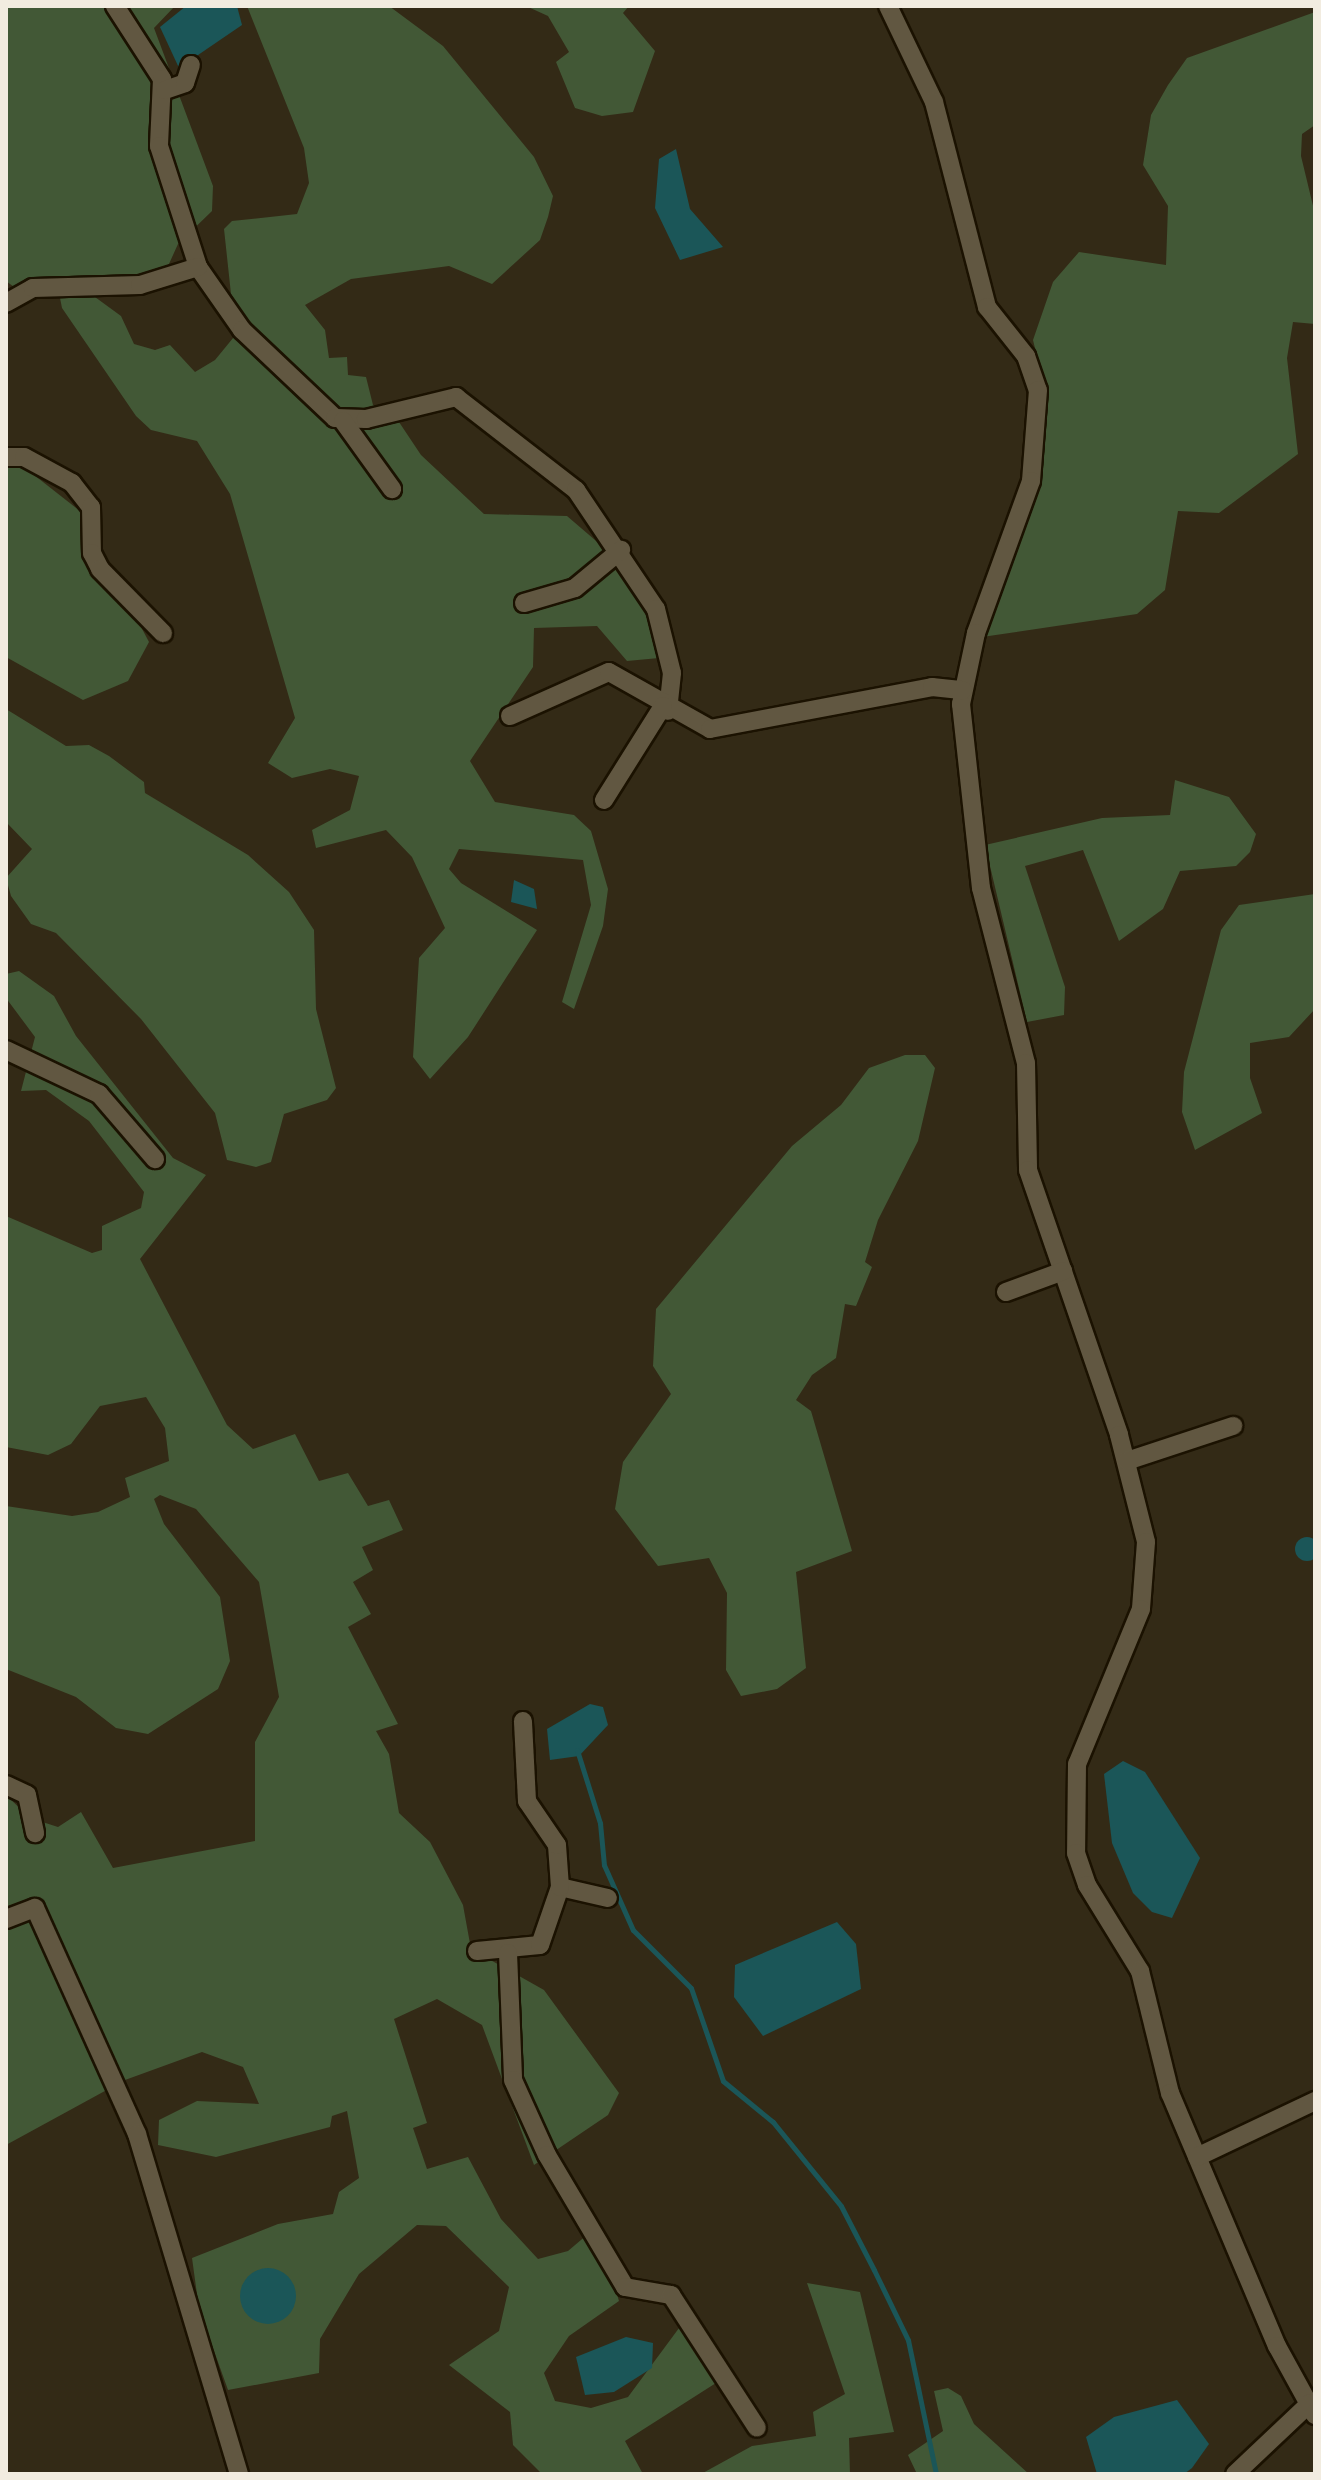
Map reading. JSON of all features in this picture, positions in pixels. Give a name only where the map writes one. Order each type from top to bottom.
[{"type":"street","points":[[115,6],[165,90],[159,146],[198,267],[295,388],[343,421],[392,489]]},
{"type":"street","points":[[888,6],[934,102],[987,307],[1026,356],[1038,390],[1031,481],[963,690],[981,888],[1026,1063],[1028,1170],[1127,1461],[1148,1573],[1141,1609],[1081,1744],[1073,1788],[1076,1853],[1087,1885],[1140,1971],[1161,2069],[1197,2157],[1312,2409],[1235,2474]]},
{"type":"street","points":[[165,90],[185,83],[191,65]]},
{"type":"street","points":[[9,295],[52,286],[140,285],[198,267]]},
{"type":"street","points":[[343,421],[439,396],[464,400],[576,490],[621,550],[666,637],[666,709],[604,800]]},
{"type":"street","points":[[7,455],[57,472],[78,490],[91,507],[92,553],[100,569],[163,633]]},
{"type":"street","points":[[524,603],[575,588],[621,550]]},
{"type":"street","points":[[510,716],[609,672],[630,678],[666,709],[710,729],[932,687],[963,690]]},
{"type":"street","points":[[6,1050],[99,1094],[155,1159]]},
{"type":"street","points":[[1006,1292],[1063,1271]]},
{"type":"street","points":[[1127,1461],[1233,1426]]},
{"type":"street","points":[[477,1951],[508,1953],[545,1940],[560,1887],[557,1845],[527,1801],[523,1721]]},
{"type":"street","points":[[6,1785],[27,1795],[35,1833]]},
{"type":"street","points":[[560,1887],[608,1898]]},
{"type":"street","points":[[6,1919],[35,1908],[137,2134],[239,2474]]},
{"type":"street","points":[[508,1953],[513,2080],[547,2155],[625,2287],[671,2295],[757,2428]]},
{"type":"street","points":[[1197,2157],[1315,2101]]},
{"type":"street","points":[[1297,2381],[1315,2374]]},
{"type":"green space","points":[[6,6],[175,6],[154,28],[213,186],[212,211],[178,244],[164,275],[14,287],[6,281]]},
{"type":"green space","points":[[247,6],[389,6],[443,46],[534,157],[553,196],[548,217],[540,240],[492,284],[449,266],[351,279],[305,305],[325,330],[329,358],[347,357],[348,375],[366,377],[373,405],[389,407],[421,455],[484,514],[567,516],[616,558],[652,616],[659,658],[627,661],[597,626],[534,628],[533,667],[470,761],[495,802],[574,815],[591,831],[608,889],[603,926],[574,1009],[562,1002],[591,905],[583,860],[459,849],[449,869],[461,883],[537,930],[468,1037],[430,1079],[413,1057],[419,958],[445,928],[412,857],[386,830],[316,848],[312,830],[350,810],[359,776],[330,769],[292,778],[268,763],[295,718],[230,494],[197,441],[151,430],[136,416],[62,308],[60,298],[95,297],[121,316],[134,344],[155,350],[170,345],[195,372],[215,360],[247,321],[231,294],[224,229],[232,221],[297,214],[309,183],[304,148]]},
{"type":"green space","points":[[526,6],[629,6],[623,13],[655,51],[633,112],[602,116],[575,108],[556,62],[569,52],[548,16]]},
{"type":"green space","points":[[1315,12],[1315,125],[1302,134],[1301,156],[1315,214],[1315,324],[1293,322],[1287,358],[1298,454],[1219,513],[1178,511],[1165,590],[1137,614],[982,637],[1036,500],[1045,390],[1033,340],[1053,282],[1079,252],[1166,265],[1168,206],[1143,165],[1151,115],[1168,85],[1187,58]]},
{"type":"green space","points":[[6,453],[80,511],[149,642],[128,681],[83,700],[6,657]]},
{"type":"green space","points":[[6,709],[66,746],[89,745],[109,756],[144,782],[145,793],[248,855],[289,892],[314,930],[316,1009],[336,1088],[327,1100],[284,1114],[271,1162],[256,1167],[227,1160],[215,1113],[141,1019],[56,933],[31,924],[11,896],[6,878],[32,849],[6,822]]},
{"type":"green space","points":[[1175,780],[1229,797],[1256,834],[1250,852],[1236,866],[1180,871],[1163,909],[1119,941],[1083,850],[1025,866],[1065,987],[1064,1015],[1027,1022],[985,845],[1102,818],[1170,815]]},
{"type":"green space","points":[[1315,894],[1315,1009],[1289,1037],[1250,1043],[1250,1078],[1262,1113],[1195,1150],[1182,1112],[1184,1072],[1221,930],[1239,905]]},
{"type":"green space","points":[[19,971],[54,996],[76,1036],[173,1158],[206,1175],[140,1259],[227,1425],[253,1449],[295,1434],[319,1481],[348,1473],[368,1506],[389,1500],[403,1530],[362,1547],[373,1570],[353,1582],[371,1614],[348,1627],[398,1724],[376,1731],[389,1754],[399,1813],[430,1842],[463,1905],[471,1949],[544,1990],[619,2093],[608,2115],[534,2165],[482,2025],[437,1999],[394,2019],[427,2123],[413,2128],[427,2169],[468,2157],[501,2219],[538,2259],[568,2251],[588,2234],[609,2268],[619,2301],[569,2336],[544,2373],[555,2401],[591,2408],[628,2397],[682,2324],[716,2383],[625,2441],[643,2474],[542,2474],[513,2445],[510,2412],[449,2365],[499,2331],[509,2287],[446,2226],[417,2225],[359,2274],[320,2339],[319,2373],[228,2390],[199,2309],[192,2258],[278,2224],[333,2214],[339,2192],[359,2178],[347,2111],[332,2116],[330,2127],[216,2157],[158,2145],[159,2120],[197,2101],[259,2104],[243,2067],[202,2052],[125,2080],[6,2145],[6,1795],[30,1818],[58,1827],[81,1812],[113,1868],[255,1841],[255,1742],[279,1697],[259,1582],[196,1509],[160,1495],[154,1499],[164,1524],[220,1597],[230,1661],[218,1689],[148,1734],[116,1728],[76,1697],[6,1669],[6,1506],[72,1516],[98,1512],[130,1497],[125,1478],[169,1461],[165,1428],[146,1397],[100,1406],[71,1444],[48,1455],[6,1447],[6,1216],[92,1253],[102,1250],[102,1226],[141,1208],[144,1192],[89,1121],[46,1090],[21,1091],[35,1037],[6,998],[6,974]]},
{"type":"green space","points":[[905,1055],[925,1055],[935,1068],[918,1141],[878,1220],[865,1262],[872,1267],[856,1306],[845,1304],[836,1358],[812,1375],[796,1400],[811,1411],[852,1551],[796,1572],[806,1668],[777,1689],[741,1696],[726,1670],[727,1593],[709,1558],[658,1566],[615,1509],[623,1462],[671,1394],[653,1366],[656,1309],[792,1146],[841,1105],[869,1068]]},
{"type":"green space","points":[[807,2283],[860,2292],[894,2432],[849,2438],[850,2474],[701,2474],[752,2446],[816,2436],[813,2412],[845,2394]]},
{"type":"green space","points":[[948,2388],[961,2396],[974,2424],[1029,2474],[917,2474],[908,2455],[943,2431],[934,2391]]},
{"type":"water","points":[[186,6],[237,6],[242,25],[179,68],[160,27]]},
{"type":"water","points":[[676,149],[690,209],[723,247],[680,260],[655,208],[659,159]]},
{"type":"water","points":[[514,880],[534,889],[537,909],[511,902]]},
{"type":"water","points":[[1307,1537],[1318,1544],[1319,1549],[1312,1560],[1307,1561],[1296,1554],[1295,1549],[1302,1538]]},
{"type":"water","points":[[590,1704],[603,1707],[608,1725],[579,1756],[550,1760],[547,1729]]},
{"type":"water","points":[[1123,1761],[1145,1772],[1200,1858],[1172,1918],[1152,1912],[1133,1893],[1112,1843],[1104,1774]]},
{"type":"water","points":[[837,1922],[856,1944],[861,1989],[763,2036],[734,1997],[735,1965]]},
{"type":"water","points":[[268,2268],[288,2276],[296,2296],[288,2316],[268,2324],[248,2316],[240,2296],[248,2276]]},
{"type":"water","points":[[626,2337],[653,2343],[652,2368],[614,2392],[585,2395],[576,2357]]},
{"type":"water","points":[[1177,2400],[1209,2444],[1192,2468],[1184,2474],[1097,2474],[1086,2437],[1114,2417]]},
{"type":"waterway","points":[[577,1750],[600,1823],[604,1865],[633,1930],[691,1988],[723,2081],[773,2122],[841,2206],[874,2270],[908,2340],[936,2474]]}]
